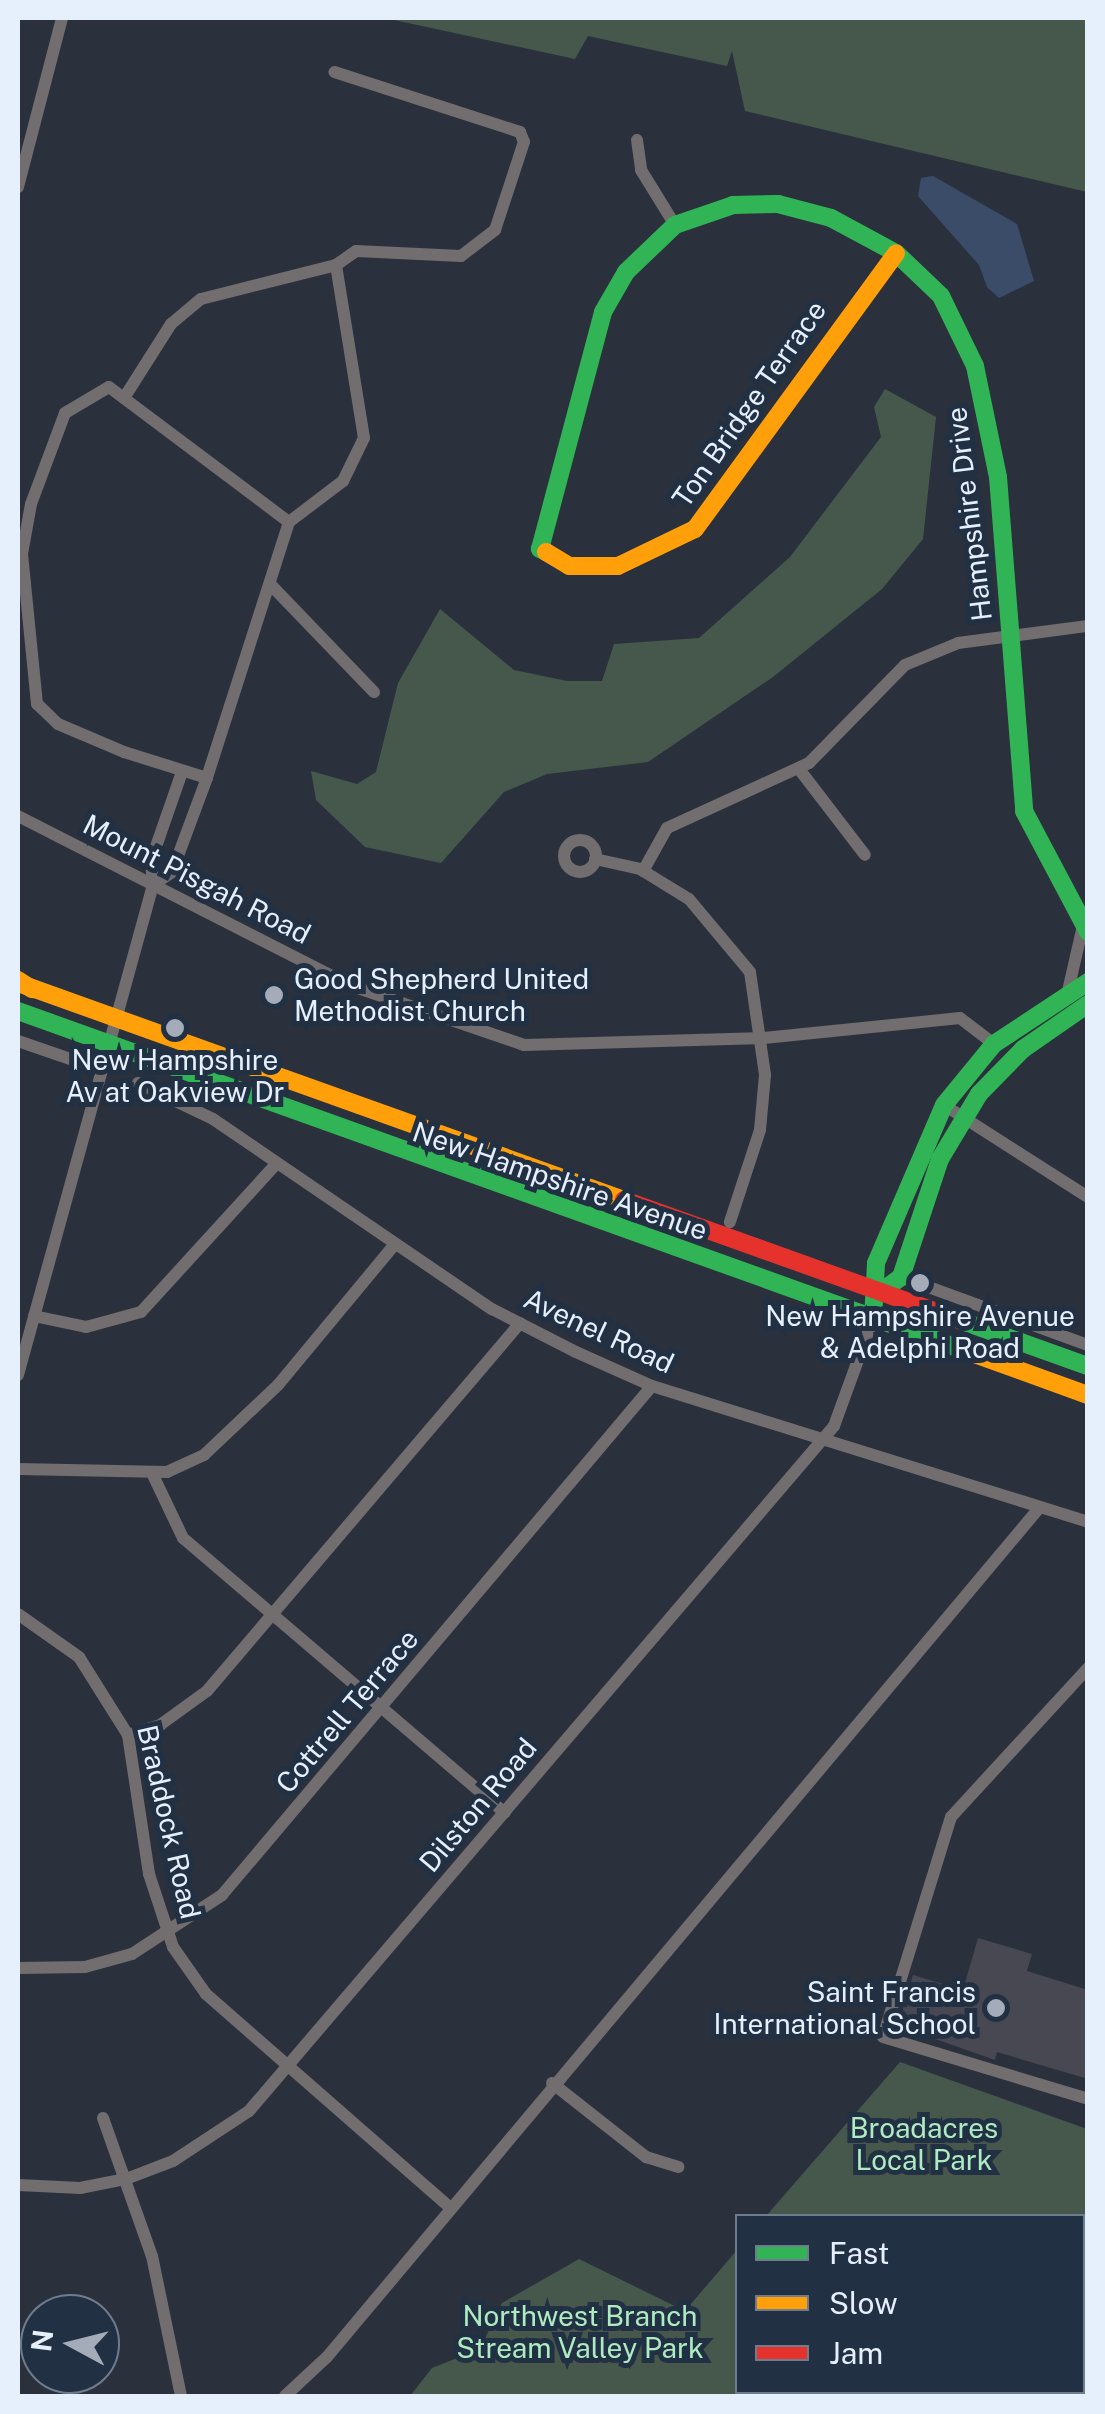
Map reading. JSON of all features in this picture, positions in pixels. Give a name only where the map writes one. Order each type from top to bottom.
[{"type":"main road","name":"Hampshire Drive","points":[[630,564],[552,562],[540,536],[603,312],[626,272],[675,225],[733,205],[778,204],[831,218],[896,253],[941,296],[975,366],[998,477],[1024,811],[1085,931]]},
{"type":"main road","name":"Ton Bridge Terrace","points":[[630,564],[679,542],[708,516],[896,253]]},
{"type":"main road","points":[[872,1319],[879,1293],[876,1263],[944,1105],[994,1044],[1068,991],[1088,982]]},
{"type":"main road","name":"New Hampshire Avenue","points":[[22,984],[116,1022],[1088,1366]]},
{"type":"main road","points":[[879,1293],[900,1277],[940,1159],[964,1117],[1023,1049],[1088,1004]]},
{"type":"main road","name":"New Hampshire Avenue","points":[[18,1012],[108,1048],[1088,1395]]},
{"type":"street","points":[[18,187],[62,18]]},
{"type":"street","points":[[124,398],[188,306],[336,265],[356,252],[431,259],[475,249],[495,230],[524,142],[508,125],[334,72]]},
{"type":"street","points":[[636,140],[641,170],[675,225]]},
{"type":"street","points":[[153,885],[172,872],[207,778],[290,522],[343,482],[364,438],[336,265]]},
{"type":"street","points":[[207,778],[181,776],[58,724],[37,704],[30,674],[22,554],[49,444],[66,413],[109,387],[290,522]]},
{"type":"street","points":[[270,584],[374,692]]},
{"type":"street","points":[[643,871],[678,820],[798,769],[905,665],[958,643],[1088,626]]},
{"type":"street","points":[[798,769],[865,855]]},
{"type":"street","points":[[18,1375],[153,885],[151,861],[181,776]]},
{"type":"street","name":"Mount Pisgah Road","points":[[18,816],[352,986],[481,1035],[569,1048],[764,1038],[960,1018],[994,1044]]},
{"type":"street","points":[[595,859],[643,871],[690,899],[734,943],[759,999],[764,1038],[760,1130],[730,1222]]},
{"type":"street","points":[[1068,991],[1085,931]]},
{"type":"street","points":[[18,1041],[102,1070]]},
{"type":"street","name":"Avenel Road","points":[[138,1083],[180,1099],[520,1323],[652,1386],[1088,1522]]},
{"type":"street","points":[[944,1105],[1088,1197]]},
{"type":"street","points":[[34,1316],[86,1327],[141,1312],[275,1165]]},
{"type":"street","points":[[18,1469],[152,1472],[192,1460],[231,1435],[395,1244]]},
{"type":"street","points":[[900,1277],[1088,1345]]},
{"type":"street","name":"Dilston Road","points":[[18,2185],[80,2188],[126,2179],[222,2134],[287,2068],[822,1440],[872,1319]]},
{"type":"street","points":[[128,1735],[186,1710],[272,1615],[520,1323]]},
{"type":"street","name":"Cottrell Terrace","points":[[18,1968],[85,1967],[169,1936],[222,1895],[652,1386]]},
{"type":"street","points":[[152,1472],[182,1538],[505,1813]]},
{"type":"street","points":[[285,2396],[327,2357],[448,2206],[1040,1508]]},
{"type":"street","name":"Braddock Road","points":[[18,1614],[78,1657],[128,1735],[150,1874],[169,1936],[206,1994],[448,2206]]},
{"type":"street","points":[[1088,1668],[951,1817],[882,2037],[1088,2099]]},
{"type":"street","points":[[552,2083],[646,2157],[678,2167]]},
{"type":"street","points":[[103,2118],[126,2179],[174,2338],[181,2396]]},
{"type":"green space","points":[[385,18],[1087,18],[1087,192],[745,111],[732,51],[727,66],[588,36],[575,59]]},
{"type":"green space","points":[[885,389],[936,417],[923,539],[882,589],[773,677],[648,762],[547,774],[504,792],[441,863],[365,847],[316,800],[311,771],[357,784],[376,772],[398,683],[440,609],[514,670],[567,681],[602,681],[614,644],[699,638],[790,557],[881,437],[874,407]]},
{"type":"green space","name":"Broadacres Local Park","points":[[900,2062],[1087,2129],[1087,2231],[1085,2214],[768,2214]]},
{"type":"green space","name":"Northwest Branch Stream Valley Park","points":[[735,2252],[735,2394],[999,2396],[410,2396],[432,2368],[480,2349],[502,2303],[579,2259],[685,2311]]},
{"type":"water","points":[[933,176],[1017,224],[1034,281],[999,298],[987,287],[979,265],[918,196],[921,178]]},
{"type":"building","name":"Saint Francis International School","points":[[978,1938],[1032,1954],[1027,1971],[1088,1990],[1088,2079],[997,2052],[995,2060],[898,2026],[913,1975],[963,1990]]},
{"type":"traffic: fast","points":[[546,552],[540,549],[603,312],[626,272],[675,225],[733,205],[778,204],[831,218],[896,253],[941,296],[975,366],[998,477],[1024,811],[1088,932]]},
{"type":"traffic: fast","points":[[873,1319],[876,1263],[944,1105],[994,1044],[1088,982]]},
{"type":"traffic: fast","points":[[879,1293],[901,1277],[940,1159],[979,1094],[1023,1049],[1088,1004]]},
{"type":"traffic: fast","points":[[18,1011],[969,1352]]},
{"type":"traffic: fast","points":[[962,1321],[1088,1366]]},
{"type":"traffic: slow","points":[[546,552],[569,566],[618,566],[695,529],[896,253]]},
{"type":"traffic: slow","points":[[18,980],[32,989]]},
{"type":"traffic: slow","points":[[21,984],[624,1200]]},
{"type":"traffic: slow","points":[[969,1352],[1088,1395]]},
{"type":"traffic: jam","points":[[624,1200],[962,1321]]},
{"type":"place","name":"Good Shepherd United Methodist Church","points":[[274,995]]},
{"type":"place","name":"New Hampshire Av at Oakview Dr","points":[[175,1028]]},
{"type":"place","name":"New Hampshire Avenue & Adelphi Road","points":[[920,1283]]},
{"type":"place","name":"Saint Francis International School","points":[[996,2008]]}]
